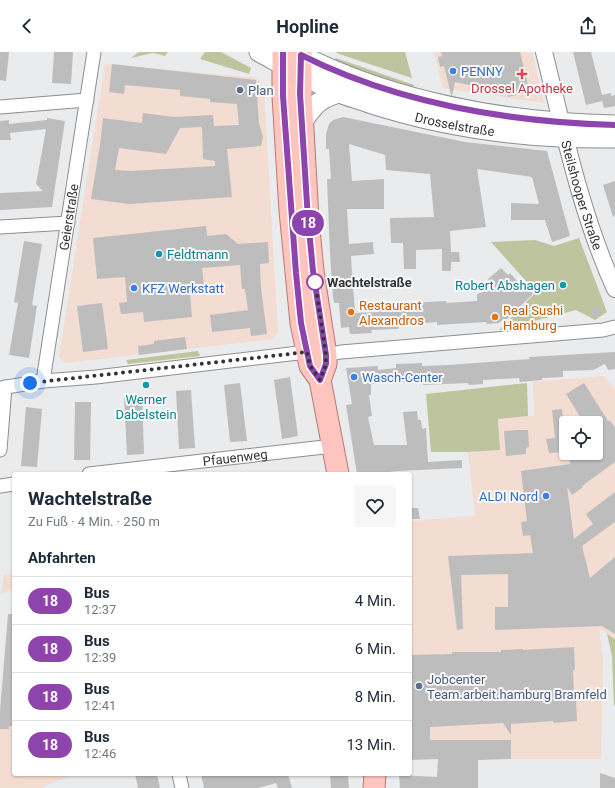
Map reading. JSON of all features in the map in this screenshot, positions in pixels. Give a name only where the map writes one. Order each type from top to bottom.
[{"type":"main road","points":[[259,52],[294,59]]},
{"type":"main road","points":[[294,59],[303,121],[316,354]]},
{"type":"main road","points":[[294,59],[283,96],[291,218],[301,323],[316,354],[326,364],[320,380],[338,472]]},
{"type":"main road","name":"Drosselstraße","points":[[294,59],[339,93],[390,110],[429,120],[484,130],[563,130],[615,125]]},
{"type":"main road","name":"Drosselstraße","points":[[294,59],[332,70],[400,94],[563,130],[615,138]]},
{"type":"main road","points":[[303,121],[318,102],[328,96],[339,93]]},
{"type":"main road","points":[[374,788],[375,776]]},
{"type":"street","name":"Geierstraße","points":[[43,382],[94,52]]},
{"type":"street","name":"Steilshooper Straße","points":[[544,52],[584,207],[602,260],[615,289]]},
{"type":"street","points":[[0,107],[87,100]]},
{"type":"street","points":[[0,227],[68,223]]},
{"type":"street","points":[[0,450],[3,387],[316,354],[603,330],[615,327]]},
{"type":"street","name":"Pfauenweg","points":[[106,472],[333,446]]},
{"type":"street","points":[[0,486],[12,484]]},
{"type":"street","points":[[179,776],[182,788]]},
{"type":"shaded area","points":[[434,52],[532,52],[544,103],[443,88]]},
{"type":"shaded area","points":[[105,64],[258,78],[264,90],[278,333],[273,339],[65,363],[59,357]]},
{"type":"shaded area","points":[[604,376],[615,390],[615,638],[599,629],[603,659],[601,759],[412,759],[412,521],[475,516],[468,452],[500,450],[498,418],[534,416],[533,382]]},
{"type":"shaded area","points":[[4,574],[12,575],[12,590],[1,593]]},
{"type":"shaded area","points":[[9,726],[12,727],[12,776],[70,776],[44,786],[44,788],[0,788],[0,728],[9,728]]},
{"type":"green space","points":[[139,52],[168,52],[165,56],[153,53],[131,58]]},
{"type":"green space","points":[[205,52],[221,52],[251,68],[249,74],[200,59]]},
{"type":"green space","points":[[336,52],[405,52],[412,78],[339,54]]},
{"type":"green space","points":[[336,58],[414,85],[413,88],[360,71],[334,60]]},
{"type":"green space","points":[[429,91],[486,103],[531,110],[532,113],[433,95]]},
{"type":"green space","points":[[579,238],[607,312],[595,320],[576,310],[499,330],[536,292],[491,242],[535,240],[554,246]]},
{"type":"green space","points":[[198,351],[200,356],[128,364],[126,360]]},
{"type":"green space","points":[[527,383],[528,416],[498,419],[500,450],[431,452],[426,394]]},
{"type":"green space","points":[[607,634],[615,639],[615,706],[612,656]]},
{"type":"building","points":[[0,52],[9,52],[6,81],[0,80]]},
{"type":"building","points":[[54,52],[73,52],[71,84],[52,83]]},
{"type":"building","points":[[441,52],[520,52],[528,85],[525,86],[527,92],[508,97],[506,90],[504,91],[503,88],[494,90],[455,82],[452,96],[444,66],[440,67],[438,57],[442,56]]},
{"type":"building","points":[[573,52],[591,52],[602,95],[611,93],[611,96],[615,95],[615,106],[604,108],[602,101],[586,105]]},
{"type":"building","points":[[112,64],[256,80],[259,123],[263,137],[261,146],[227,149],[232,197],[129,204],[91,199],[103,118],[142,123],[143,113],[174,117],[213,115],[214,126],[239,125],[237,104],[210,102],[210,99],[180,96],[180,90],[125,85],[124,94],[109,92]],"holes":[[[202,127],[203,159],[215,161],[215,166],[131,171],[115,170],[119,148],[166,154],[180,128]]]},
{"type":"building","points":[[343,117],[465,142],[547,151],[570,236],[552,242],[545,220],[511,220],[511,203],[539,204],[532,177],[477,169],[486,227],[450,231],[451,252],[459,252],[460,262],[451,262],[451,271],[442,271],[442,249],[416,250],[416,269],[404,269],[403,243],[391,243],[390,218],[434,217],[430,174],[386,170],[385,155],[349,144],[352,181],[384,179],[384,209],[347,209],[349,244],[373,242],[374,254],[351,256],[355,313],[378,312],[378,310],[392,309],[393,304],[477,301],[477,294],[496,288],[488,279],[501,268],[508,275],[510,273],[519,283],[522,281],[533,294],[506,320],[504,319],[499,323],[487,324],[486,322],[437,325],[437,322],[400,325],[398,329],[371,330],[372,333],[355,334],[350,334],[349,327],[341,328],[339,303],[334,303],[333,297],[327,179],[331,179],[329,149],[326,149],[326,134],[329,124],[333,120]]},
{"type":"building","points":[[47,118],[65,121],[52,207],[0,210],[0,193],[43,191],[36,184],[46,129],[10,133],[11,140],[0,140],[0,121],[9,120],[9,124],[47,120]]},
{"type":"building","points":[[615,181],[615,216],[613,217],[603,185]]},
{"type":"building","points":[[206,226],[207,236],[226,234],[238,244],[268,242],[269,263],[260,264],[261,288],[267,334],[251,336],[250,328],[212,332],[210,315],[248,310],[245,289],[242,289],[240,265],[202,268],[205,293],[190,294],[192,317],[144,322],[143,312],[121,314],[119,303],[127,302],[125,277],[97,279],[93,238]]},
{"type":"building","points":[[24,241],[42,244],[32,305],[37,306],[29,358],[9,355],[18,303],[14,302]]},
{"type":"building","points":[[102,303],[108,349],[83,352],[77,306]]},
{"type":"building","points":[[599,307],[602,314],[594,318],[590,310]]},
{"type":"building","points":[[185,337],[187,349],[139,355],[138,346],[154,344],[154,341]]},
{"type":"building","points":[[615,352],[615,369],[608,370],[605,364],[593,370],[563,371],[563,377],[542,378],[542,380],[520,382],[519,378],[483,380],[483,384],[469,385],[468,383],[423,385],[423,380],[371,384],[371,395],[369,395],[372,416],[368,417],[374,445],[407,445],[403,412],[417,411],[418,420],[421,420],[422,429],[426,428],[428,462],[462,460],[462,468],[389,472],[357,472],[346,405],[352,404],[346,368],[378,366],[378,370],[396,368],[396,364],[422,363],[422,366],[448,365],[530,359],[529,357]]},
{"type":"building","points":[[290,377],[298,436],[282,439],[274,380]]},
{"type":"building","points":[[240,383],[247,441],[230,442],[224,385]]},
{"type":"building","points":[[584,383],[608,421],[609,420],[615,427],[615,462],[572,495],[567,487],[574,539],[593,524],[586,514],[615,492],[615,522],[582,546],[590,578],[615,557],[615,634],[602,626],[495,630],[495,607],[508,607],[508,574],[461,575],[463,629],[457,630],[448,556],[533,553],[530,535],[523,536],[521,522],[527,521],[521,471],[570,464],[570,460],[603,460],[603,416],[580,416],[566,394]]},
{"type":"building","points":[[191,390],[195,448],[179,449],[176,391]]},
{"type":"building","points":[[142,396],[144,454],[127,455],[124,397]]},
{"type":"building","points":[[75,402],[91,402],[90,460],[74,460]]},
{"type":"building","points":[[26,407],[42,409],[37,467],[21,466]]},
{"type":"building","points":[[562,409],[563,416],[559,416],[559,452],[549,453],[546,439],[555,438],[552,410]]},
{"type":"building","points":[[528,430],[529,447],[526,448],[526,454],[506,456],[504,431]]},
{"type":"building","points":[[412,508],[418,508],[420,519],[412,519]]},
{"type":"building","points":[[8,614],[12,614],[12,727],[9,726],[9,729],[0,729],[0,711]]},
{"type":"building","points":[[574,647],[574,699],[576,698],[577,721],[511,724],[511,735],[503,723],[430,727],[430,740],[511,740],[511,759],[478,760],[478,788],[400,788],[399,776],[437,777],[438,759],[412,760],[412,655]]},
{"type":"building","points":[[600,773],[615,778],[615,788],[600,788]]},
{"type":"building","points":[[135,776],[157,776],[160,788],[138,788]]},
{"type":"building","points":[[201,776],[289,776],[292,788],[278,788],[276,783],[258,788],[204,788]]},
{"type":"building","points":[[330,776],[348,776],[349,788],[331,788]]},
{"type":"bus line","name":"18","points":[[283,52],[283,96],[290,211],[301,323],[310,366],[320,380],[326,364],[326,355],[313,271],[308,219],[303,121],[300,94],[301,55],[332,70],[378,87],[400,94],[453,106],[486,113],[562,123],[615,125]]},
{"type":"place","name":"PENNY","points":[[453,71]]},
{"type":"place","name":"Drossel Apotheke","points":[[522,74]]},
{"type":"place","name":"Plan","points":[[240,90]]},
{"type":"place","name":"Feldtmann","points":[[159,254]]},
{"type":"place","name":"Wachtelstraße","points":[[315,282]]},
{"type":"place","name":"Robert Abshagen","points":[[563,285]]},
{"type":"place","name":"KFZ Werkstatt","points":[[134,288]]},
{"type":"place","name":"Restaurant Alexandros","points":[[351,312]]},
{"type":"place","name":"Real Sushi Hamburg","points":[[495,317]]},
{"type":"place","name":"Wasch-Center","points":[[354,377]]},
{"type":"place","name":"Werner Dabelstein","points":[[146,385]]},
{"type":"place","name":"ALDI Nord","points":[[546,496]]},
{"type":"place","name":"Jobcenter Team.arbeit.hamburg Bramfeld","points":[[419,686]]},
{"type":"route","points":[[30,383],[96,377],[307,352],[310,366],[320,380],[326,364],[326,355],[315,282]]}]
